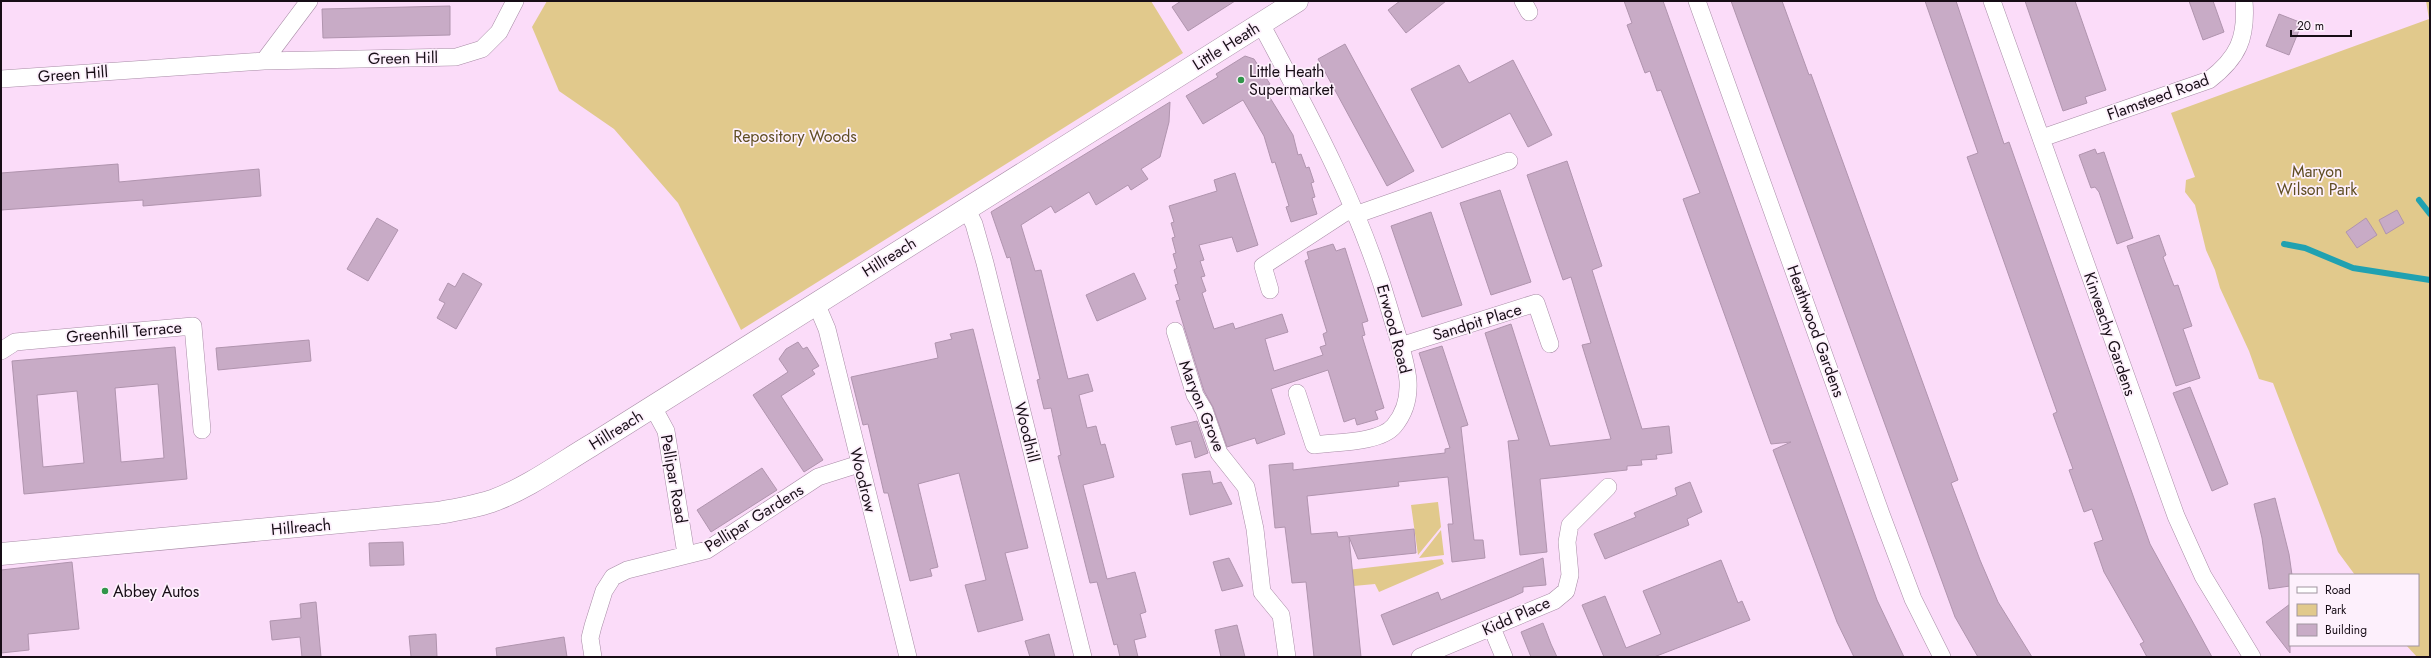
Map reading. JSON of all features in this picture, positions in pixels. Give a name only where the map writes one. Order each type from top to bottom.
[{"type":"main road","name":"Little Heath","points":[[1155,90],[1297,1]]},
{"type":"main road","name":"Hillreach","points":[[1,554],[333,524],[468,508],[493,500],[520,488],[653,407],[1155,90]]},
{"type":"street","points":[[264,61],[309,1]]},
{"type":"street","name":"Green Hill","points":[[1,79],[264,61],[456,57],[482,49],[499,32],[515,1]]},
{"type":"street","name":"Heathwood Gardens","points":[[1697,1],[1886,528],[1913,599],[1942,657]]},
{"type":"street","name":"Kinveachy Gardens","points":[[1992,1],[2042,138],[2140,421],[2176,516],[2203,576],[2252,657]]},
{"type":"street","name":"Flamsteed Road","points":[[2042,138],[2209,80],[2226,67],[2239,48],[2246,22],[2244,1]]},
{"type":"street","name":"Erwood Road","points":[[1261,24],[1325,145],[1371,250],[1400,346],[1408,381],[1405,410],[1393,427],[1380,437],[1314,445],[1297,393]]},
{"type":"street","points":[[1270,290],[1263,266],[1353,211],[1509,161]]},
{"type":"street","name":"Woodhill","points":[[966,208],[974,224],[985,263],[1083,657]]},
{"type":"street","name":"Woodrow","points":[[816,303],[827,329],[859,464],[908,657]]},
{"type":"street","name":"Sandpit Place","points":[[1400,346],[1536,303],[1550,344]]},
{"type":"street","name":"Greenhill Terrace","points":[[1,351],[15,342],[193,326],[202,430]]},
{"type":"street","name":"Maryon Grove","points":[[1175,332],[1195,395],[1204,410],[1219,453],[1246,488],[1255,529],[1262,592],[1281,615],[1287,657]]},
{"type":"street","name":"Pellipar Road","points":[[653,407],[666,431],[686,554]]},
{"type":"street","name":"Pellipar Gardens","points":[[593,657],[590,638],[604,591],[612,577],[627,570],[686,554],[707,550],[818,477],[859,464]]},
{"type":"street","name":"Kidd Place","points":[[1420,657],[1554,601],[1566,591],[1570,575],[1567,542],[1570,525],[1608,487]]},
{"type":"street","points":[[1492,628],[1504,657]]},
{"type":"green space","name":"Repository Woods","points":[[547,1],[1151,1],[1183,53],[741,330],[678,203],[614,129],[559,91],[532,27]]},
{"type":"green space","name":"Maryon Wilson Park","points":[[2426,1],[2430,1],[2430,657],[2417,657],[2407,646],[2419,646],[2419,574],[2354,574],[2338,552],[2273,383],[2259,379],[2249,351],[2220,288],[2215,270],[2206,250],[2195,205],[2185,192],[2186,180],[2195,177],[2171,113],[2429,19]]},
{"type":"green space","points":[[1438,502],[1441,527],[1418,555],[1411,505]]},
{"type":"green space","points":[[1441,530],[1444,555],[1419,558]]},
{"type":"green space","points":[[1442,559],[1444,564],[1379,592],[1375,584],[1332,588],[1330,572]]},
{"type":"building","points":[[1181,1],[1235,1],[1188,31],[1172,7]]},
{"type":"building","points":[[1400,1],[1446,1],[1406,33],[1388,10]]},
{"type":"building","points":[[1624,1],[1663,1],[1877,600],[1904,657],[1854,657],[1837,622],[1773,450],[1791,442],[1771,444],[1683,199],[1700,193],[1661,90],[1657,91],[1650,71],[1645,73],[1627,25],[1632,23]]},
{"type":"building","points":[[1731,1],[1782,1],[1809,75],[1811,74],[1958,480],[1951,483],[1980,560],[1998,602],[2032,657],[1978,657],[1955,617]]},
{"type":"building","points":[[1925,1],[1956,1],[2004,144],[2009,142],[2150,544],[2212,657],[2147,657],[2140,644],[2144,642],[2104,572],[2094,543],[2103,540],[2092,509],[2084,512],[2069,470],[2073,469],[2053,414],[2057,412],[1967,157],[1978,153]]},
{"type":"building","points":[[2025,1],[2075,1],[2106,90],[2085,97],[2087,103],[2063,111]]},
{"type":"building","points":[[2189,1],[2213,1],[2224,32],[2203,40]]},
{"type":"building","points":[[450,6],[450,35],[323,38],[322,9]]},
{"type":"building","points":[[2279,14],[2302,23],[2289,55],[2266,46]]},
{"type":"building","points":[[1345,44],[1414,171],[1387,186],[1318,59]]},
{"type":"building","points":[[1245,56],[1254,59],[1270,84],[1264,88],[1293,135],[1298,155],[1301,154],[1306,168],[1309,167],[1314,182],[1311,183],[1315,197],[1312,198],[1317,214],[1291,222],[1286,207],[1289,206],[1275,162],[1272,163],[1264,136],[1243,100],[1203,124],[1186,96],[1218,77],[1216,74]]},
{"type":"building","points":[[1513,60],[1552,135],[1528,147],[1510,113],[1442,148],[1411,89],[1459,65],[1469,83]]},
{"type":"building","points":[[1170,102],[1169,122],[1160,157],[1141,169],[1148,179],[1131,190],[1128,185],[1096,205],[1089,192],[1055,213],[1051,206],[1021,225],[1035,271],[1041,270],[1068,379],[1088,374],[1093,391],[1079,395],[1087,428],[1096,426],[1101,445],[1105,444],[1114,477],[1083,485],[1107,579],[1135,572],[1146,612],[1140,614],[1146,637],[1134,640],[1138,657],[1120,657],[1117,644],[1114,645],[1097,582],[1090,583],[1058,456],[1061,455],[1051,408],[1044,409],[1037,380],[1040,379],[1010,257],[1007,258],[991,212]]},
{"type":"building","points":[[2095,149],[2097,154],[2104,152],[2133,238],[2117,244],[2099,192],[2095,187],[2091,188],[2079,155]]},
{"type":"building","points":[[1567,161],[1602,266],[1592,270],[1642,429],[1669,426],[1672,453],[1656,455],[1657,459],[1641,460],[1642,465],[1627,466],[1627,470],[1540,479],[1547,552],[1520,555],[1508,441],[1519,440],[1485,333],[1511,324],[1550,446],[1611,439],[1582,345],[1591,343],[1571,277],[1563,280],[1527,175]]},
{"type":"building","points":[[118,164],[119,182],[259,169],[261,196],[143,206],[143,200],[1,210],[1,173]]},
{"type":"building","points":[[1235,173],[1258,245],[1237,252],[1232,237],[1199,245],[1204,260],[1200,261],[1205,276],[1201,277],[1206,291],[1202,293],[1214,329],[1233,323],[1235,329],[1282,314],[1288,332],[1265,339],[1274,371],[1323,355],[1320,347],[1326,345],[1323,334],[1327,332],[1305,261],[1309,259],[1307,252],[1333,244],[1336,251],[1345,248],[1368,321],[1362,323],[1365,335],[1362,336],[1384,408],[1375,411],[1378,419],[1357,425],[1355,418],[1344,422],[1328,370],[1271,389],[1285,434],[1257,444],[1255,438],[1227,447],[1213,407],[1204,391],[1176,301],[1180,300],[1175,285],[1178,284],[1174,270],[1177,268],[1173,254],[1176,253],[1172,238],[1175,237],[1171,223],[1174,222],[1169,206],[1217,191],[1214,180]]},
{"type":"building","points":[[1500,190],[1531,282],[1491,295],[1460,203]]},
{"type":"building","points":[[2397,210],[2404,223],[2386,234],[2379,220]]},
{"type":"building","points":[[1431,212],[1462,305],[1422,317],[1391,226]]},
{"type":"building","points":[[377,218],[398,230],[368,281],[347,269]]},
{"type":"building","points":[[2366,218],[2377,235],[2357,248],[2346,232]]},
{"type":"building","points":[[2159,235],[2166,255],[2163,257],[2174,286],[2178,285],[2192,326],[2183,329],[2200,378],[2176,386],[2127,246]]},
{"type":"building","points":[[463,273],[482,284],[456,329],[437,318],[445,303],[439,300],[448,283],[455,287]]},
{"type":"building","points":[[1134,273],[1146,299],[1097,321],[1086,295]]},
{"type":"building","points":[[973,329],[1028,548],[1005,553],[1023,620],[978,632],[965,585],[986,580],[959,473],[918,484],[938,567],[930,569],[932,576],[910,581],[888,493],[884,493],[868,424],[863,425],[851,377],[938,358],[935,343],[952,339],[950,334]]},
{"type":"building","points":[[309,340],[311,361],[218,370],[216,348]]},
{"type":"building","points":[[798,342],[803,349],[807,347],[819,366],[812,370],[815,374],[781,396],[823,460],[804,472],[753,395],[788,372],[779,359],[786,349]]},
{"type":"building","points":[[1442,346],[1468,425],[1461,427],[1474,540],[1483,540],[1485,558],[1452,562],[1448,524],[1453,524],[1448,477],[1398,482],[1399,486],[1307,496],[1311,534],[1337,532],[1338,537],[1414,529],[1416,553],[1358,559],[1349,537],[1361,657],[1314,657],[1306,582],[1292,583],[1285,527],[1275,528],[1269,465],[1293,463],[1293,470],[1445,453],[1445,449],[1450,448],[1419,353]]},
{"type":"building","points":[[175,347],[187,479],[24,494],[12,361]],"holes":[[[158,384],[164,458],[121,462],[115,388]],[[77,391],[84,463],[43,467],[37,395]]]},
{"type":"building","points":[[2190,387],[2228,484],[2212,491],[2173,393]]},
{"type":"building","points":[[1197,421],[1208,453],[1195,458],[1191,441],[1176,445],[1171,427]]},
{"type":"building","points":[[762,468],[777,490],[711,532],[697,510]]},
{"type":"building","points":[[1210,471],[1213,484],[1221,482],[1232,504],[1190,515],[1182,474]]},
{"type":"building","points":[[1690,482],[1702,512],[1687,519],[1689,525],[1605,559],[1594,534],[1636,517],[1634,513],[1677,495],[1675,488]]},
{"type":"building","points":[[2275,498],[2289,554],[2292,574],[2289,574],[2289,586],[2269,589],[2262,538],[2254,504]]},
{"type":"building","points":[[403,542],[404,565],[370,566],[369,543]]},
{"type":"building","points":[[1229,558],[1243,586],[1222,591],[1213,562]]},
{"type":"building","points":[[1543,558],[1546,585],[1523,587],[1523,592],[1512,597],[1393,645],[1381,615],[1438,592],[1441,600]]},
{"type":"building","points":[[1721,560],[1738,603],[1742,601],[1750,620],[1654,657],[1604,657],[1582,605],[1605,596],[1626,648],[1661,634],[1643,591]]},
{"type":"building","points":[[72,562],[79,629],[28,634],[29,650],[1,653],[1,570]]},
{"type":"building","points":[[316,602],[321,657],[302,657],[300,637],[272,640],[270,621],[301,618],[300,604]]},
{"type":"building","points":[[2289,605],[2290,653],[2266,622]]},
{"type":"building","points":[[1543,623],[1557,657],[1531,657],[1521,632]]},
{"type":"building","points":[[1237,625],[1245,657],[1221,657],[1215,630]]},
{"type":"building","points":[[436,634],[437,657],[411,657],[409,636]]},
{"type":"building","points":[[1049,634],[1055,657],[1030,657],[1025,641]]},
{"type":"building","points":[[564,637],[567,657],[497,657],[496,648]]},
{"type":"waterway","points":[[2419,200],[2430,214]]},
{"type":"waterway","points":[[2284,244],[2305,248],[2353,268],[2430,280]]},
{"type":"place","name":"Little Heath Supermarket","points":[[1241,80]]},
{"type":"place","name":"Abbey Autos","points":[[105,591]]}]
